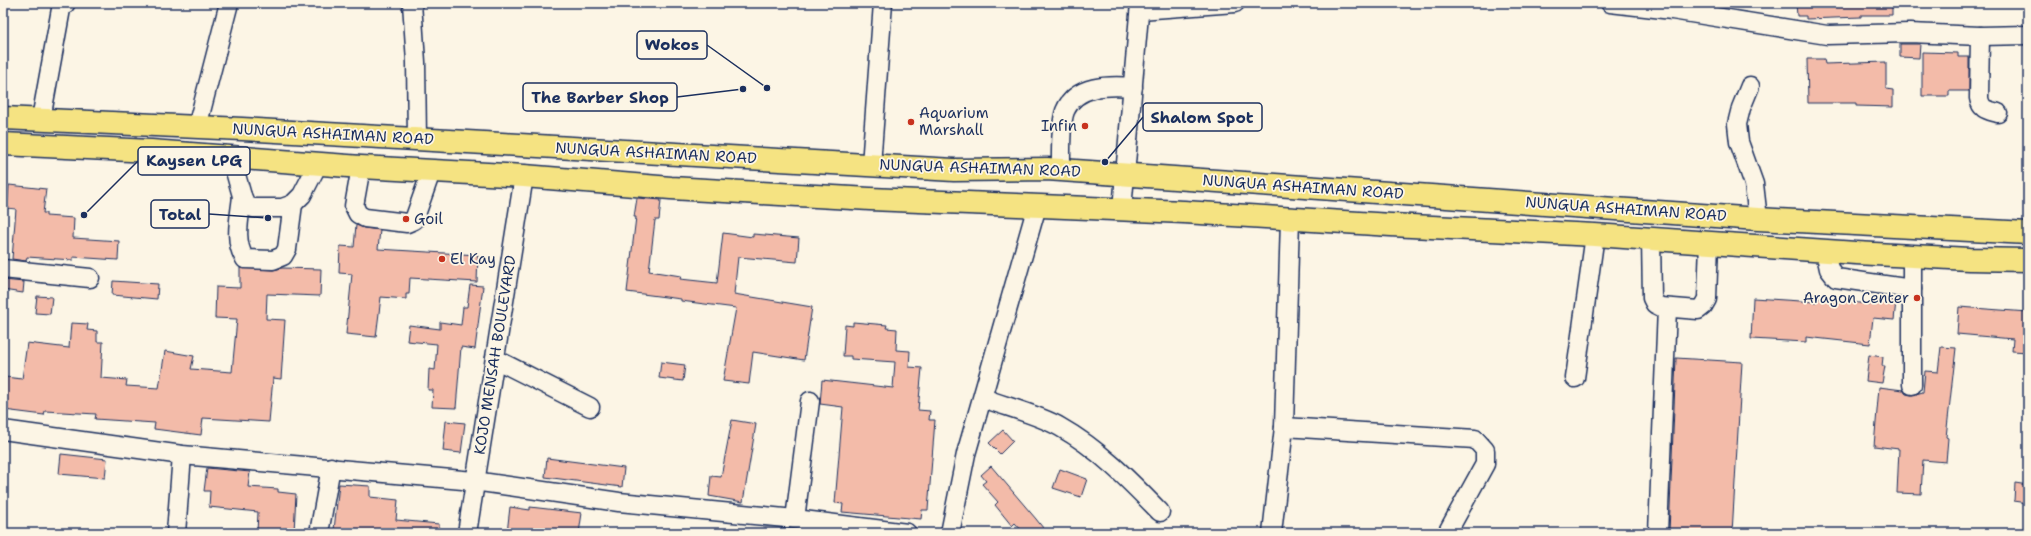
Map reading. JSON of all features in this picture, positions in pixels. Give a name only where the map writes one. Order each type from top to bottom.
[{"type":"main road","name":"NUNGUA ASHAIMAN ROAD","points":[[3,118],[417,139],[954,170],[1061,170],[1758,219],[2028,233]]},
{"type":"main road","name":"NUNGUA ASHAIMAN ROAD","points":[[3,144],[151,151],[432,172],[524,176],[671,188],[870,200],[1122,209],[1595,235],[1912,256],[2028,260]]},
{"type":"street","points":[[41,119],[61,8],[66,3]]},
{"type":"street","points":[[197,127],[229,3]]},
{"type":"street","points":[[412,3],[416,62],[417,139]]},
{"type":"street","points":[[871,165],[882,3]]},
{"type":"street","points":[[1122,209],[1140,6],[1235,3]]},
{"type":"street","points":[[1610,3],[1672,10],[1827,35],[1910,33],[1980,36],[2028,35]]},
{"type":"street","points":[[1980,36],[1980,107],[1984,110],[1998,113]]},
{"type":"street","points":[[1061,170],[1061,141],[1065,112],[1076,96],[1090,89],[1112,85],[1133,87]]},
{"type":"street","points":[[1750,86],[1741,108],[1737,124],[1739,142],[1754,184],[1758,219]]},
{"type":"street","points":[[231,157],[242,196],[246,204],[254,208],[282,208],[293,204],[302,195],[318,164]]},
{"type":"street","points":[[361,167],[354,206],[358,214],[365,218],[407,223],[414,220],[432,172]]},
{"type":"street","name":"KOJO MENSAH BOULEVARD","points":[[466,533],[524,176]]},
{"type":"street","points":[[242,196],[238,242],[240,251],[245,259],[273,260],[283,256],[287,249],[293,204]]},
{"type":"street","points":[[950,533],[966,454],[1037,206]]},
{"type":"street","points":[[1272,533],[1284,427],[1290,219]]},
{"type":"street","points":[[1575,378],[1595,235]]},
{"type":"street","points":[[1651,239],[1652,298],[1655,304],[1667,308],[1698,310],[1703,306],[1707,299],[1708,243]]},
{"type":"street","points":[[1825,251],[1829,269],[1836,278],[1912,289]]},
{"type":"street","points":[[1912,256],[1912,385]]},
{"type":"street","points":[[3,269],[90,278]]},
{"type":"street","points":[[1658,533],[1667,308]]},
{"type":"street","points":[[495,359],[590,407]]},
{"type":"street","points":[[983,398],[1058,426],[1090,445],[1119,470],[1160,512]]},
{"type":"street","points":[[795,519],[810,401]]},
{"type":"street","points":[[1284,427],[1475,439],[1485,450],[1485,464],[1447,533]]},
{"type":"street","points":[[3,430],[182,455],[331,467],[474,481],[619,502],[795,519],[907,533]]},
{"type":"street","points":[[176,533],[182,455]]},
{"type":"street","points":[[319,533],[331,467]]},
{"type":"building","points":[[1796,3],[1892,3],[1892,15],[1861,15],[1861,17],[1806,19],[1806,16],[1797,16]]},
{"type":"building","points":[[1900,44],[1920,44],[1919,58],[1900,57]]},
{"type":"building","points":[[1922,52],[1958,53],[1958,57],[1969,57],[1969,91],[1949,91],[1949,96],[1922,96]]},
{"type":"building","points":[[1807,59],[1824,59],[1825,64],[1886,62],[1886,89],[1893,90],[1893,107],[1856,106],[1856,103],[1808,103]]},
{"type":"building","points":[[9,185],[46,189],[43,213],[46,213],[46,216],[74,218],[73,238],[119,241],[118,260],[73,257],[73,260],[27,257],[26,261],[12,259],[16,209],[7,208]]},
{"type":"building","points":[[637,198],[661,200],[659,220],[655,220],[649,271],[681,276],[680,279],[717,283],[723,233],[753,237],[753,234],[799,238],[797,262],[738,257],[734,294],[812,307],[804,360],[753,352],[749,384],[723,381],[736,308],[627,292]]},
{"type":"building","points":[[356,225],[364,228],[380,230],[378,249],[478,255],[477,282],[410,278],[409,294],[406,294],[406,299],[381,297],[376,337],[346,334],[352,274],[339,273],[340,246],[354,247]]},
{"type":"building","points":[[240,268],[273,270],[282,268],[321,269],[320,296],[267,294],[266,319],[285,320],[281,379],[273,378],[269,422],[203,418],[201,435],[154,429],[155,423],[95,419],[96,414],[45,411],[44,415],[4,410],[6,394],[3,393],[5,377],[22,379],[27,343],[69,348],[71,323],[88,324],[87,330],[97,331],[97,342],[103,342],[101,378],[127,380],[126,386],[159,388],[165,351],[194,356],[191,369],[232,372],[237,319],[215,318],[216,287],[240,288]]},
{"type":"building","points":[[3,280],[24,282],[23,293],[3,290]]},
{"type":"building","points":[[113,281],[158,284],[157,299],[112,295]]},
{"type":"building","points":[[470,285],[483,286],[475,349],[461,347],[456,408],[432,407],[433,390],[428,390],[429,369],[435,370],[437,344],[407,341],[409,325],[440,329],[440,322],[461,325],[463,307],[467,307]]},
{"type":"building","points":[[37,296],[52,297],[50,314],[35,313]]},
{"type":"building","points":[[1753,298],[1816,302],[1817,298],[1876,305],[1876,299],[1896,301],[1894,320],[1873,318],[1870,344],[1806,337],[1806,342],[1751,339]]},
{"type":"building","points":[[1959,307],[2028,312],[2028,352],[2012,351],[2013,339],[1957,334]]},
{"type":"building","points":[[853,322],[887,325],[886,328],[897,329],[896,350],[910,351],[909,367],[922,368],[918,410],[930,411],[929,420],[935,420],[928,510],[922,510],[921,519],[842,512],[843,504],[835,503],[843,407],[820,404],[822,380],[893,388],[895,362],[851,359],[851,356],[843,356],[845,325],[853,326]]},
{"type":"building","points":[[1941,347],[1956,348],[1946,437],[1948,438],[1946,462],[1923,460],[1921,494],[1897,493],[1899,449],[1874,446],[1879,387],[1903,390],[1906,394],[1912,395],[1923,392],[1925,371],[1938,372]]},
{"type":"building","points":[[1869,355],[1883,357],[1882,366],[1885,366],[1882,383],[1866,381]]},
{"type":"building","points":[[1676,358],[1742,362],[1732,533],[1669,533]]},
{"type":"building","points":[[661,362],[685,365],[683,381],[659,378]]},
{"type":"building","points":[[732,420],[756,424],[743,502],[709,496],[711,476],[721,477]]},
{"type":"building","points":[[446,421],[465,423],[461,453],[443,451]]},
{"type":"building","points":[[1003,430],[1013,441],[1000,454],[989,443]]},
{"type":"building","points":[[61,454],[107,459],[105,478],[59,474]]},
{"type":"building","points":[[547,458],[624,468],[622,487],[545,477]]},
{"type":"building","points":[[991,466],[1047,533],[1024,533],[1015,523],[1012,526],[995,505],[998,502],[982,484],[986,481],[981,475]]},
{"type":"building","points":[[207,468],[250,472],[248,487],[278,489],[278,492],[296,494],[294,532],[274,531],[273,533],[257,533],[258,512],[209,507],[210,491],[204,491]]},
{"type":"building","points":[[1060,469],[1087,479],[1081,497],[1053,488]]},
{"type":"building","points":[[2015,483],[2028,485],[2028,503],[2014,501]]},
{"type":"building","points":[[339,484],[370,486],[370,497],[398,500],[396,520],[439,524],[439,533],[370,533],[334,530]]},
{"type":"building","points":[[510,507],[530,510],[530,507],[582,513],[579,533],[507,533]]},
{"type":"place","name":"Wokos","points":[[767,88]]},
{"type":"place","name":"The Barber Shop","points":[[743,89]]},
{"type":"place","name":"Aquarium Marshall","points":[[911,122]]},
{"type":"place","name":"Infin","points":[[1085,126]]},
{"type":"place","name":"Shalom Spot","points":[[1105,162]]},
{"type":"place","name":"Kaysen LPG","points":[[84,215]]},
{"type":"place","name":"Total","points":[[268,218]]},
{"type":"place","name":"Goil","points":[[406,219]]},
{"type":"place","name":"El Kay","points":[[442,259]]},
{"type":"place","name":"Aragon Center","points":[[1917,298]]}]
